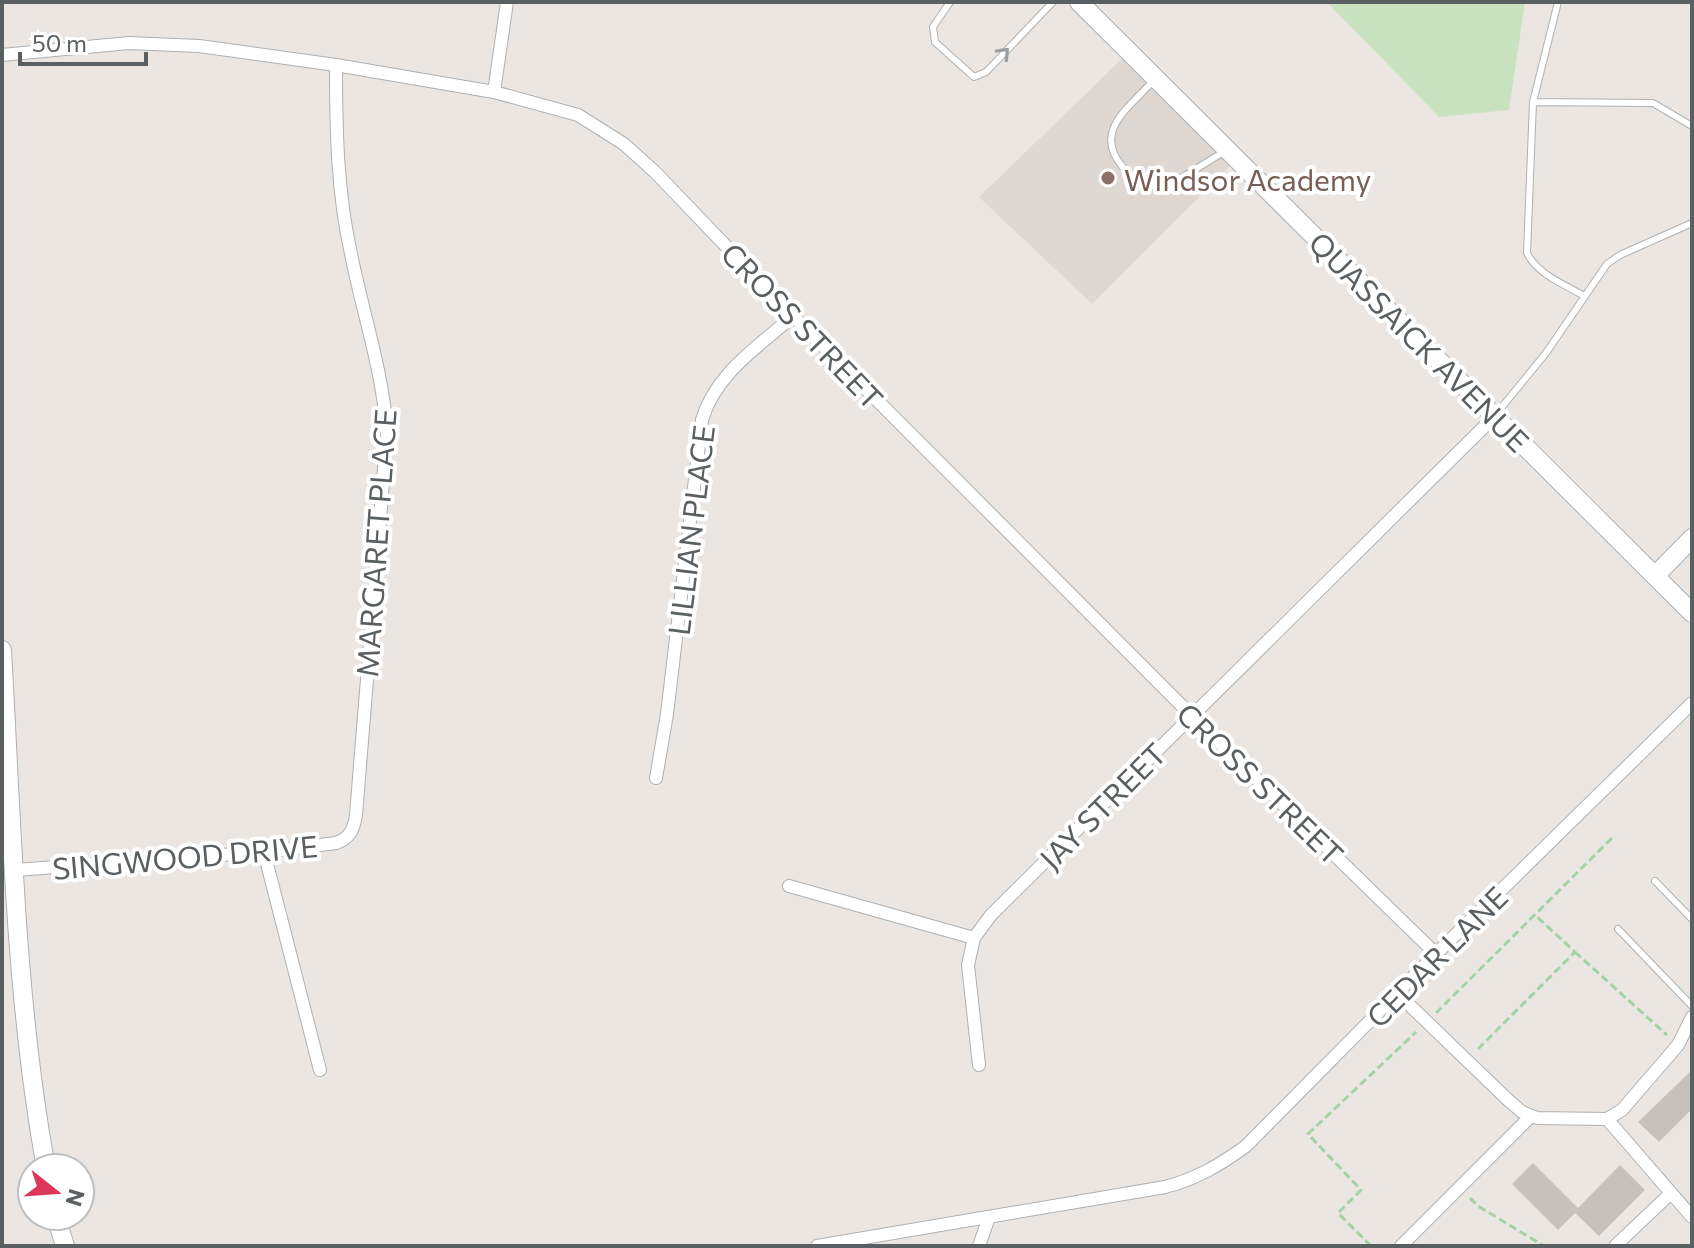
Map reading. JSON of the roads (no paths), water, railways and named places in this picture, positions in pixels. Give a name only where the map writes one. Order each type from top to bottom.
[{"type":"main road","name":"QUASSAICK AVENUE","points":[[1079,2],[1692,613]]},
{"type":"main road","points":[[1655,576],[1692,538]]},
{"type":"main road","points":[[2,650],[23,985],[43,1152]]},
{"type":"street","points":[[494,92],[507,2]]},
{"type":"street","name":"CROSS STREET","points":[[2,55],[129,43],[199,46],[494,92],[578,115],[624,144],[655,172],[793,316],[1191,715],[1436,954]]},
{"type":"street","name":"MARGARET PLACE","points":[[336,65],[335,150],[340,193],[351,254],[385,396],[387,433],[356,815],[351,832]]},
{"type":"street","name":"LILLIAN PLACE","points":[[656,778],[667,714],[702,420],[707,403],[729,372],[793,316]]},
{"type":"street","name":"JAY STREET","points":[[974,938],[991,915],[1495,416]]},
{"type":"street","name":"CEDAR LANE","points":[[817,1246],[1165,1187],[1213,1170],[1246,1146],[1692,703]]},
{"type":"street","name":"SINGWOOD DRIVE","points":[[15,870],[264,852],[336,843],[345,840],[351,832]]},
{"type":"street","points":[[264,852],[320,1070]]},
{"type":"street","points":[[789,886],[974,938],[968,965],[979,1065]]},
{"type":"street","points":[[1398,994],[1507,1099],[1531,1116],[1607,1119],[1622,1110],[1678,1045],[1692,1017]]},
{"type":"street","points":[[1401,1246],[1531,1116]]},
{"type":"street","points":[[1607,1119],[1692,1217]]},
{"type":"street","points":[[1615,1246],[1671,1193]]},
{"type":"street","points":[[979,1246],[989,1217]]},
{"type":"lane","points":[[950,2],[933,27],[935,42],[974,77],[986,72],[1053,2]]},
{"type":"lane","points":[[1558,2],[1533,102],[1527,253],[1532,263],[1543,272],[1584,296]]},
{"type":"lane","points":[[1156,78],[1118,120],[1111,135],[1112,153],[1127,172],[1138,181],[1160,188],[1227,149]]},
{"type":"lane","points":[[1533,102],[1653,103],[1692,126]]},
{"type":"lane","points":[[1495,416],[1546,353],[1602,271],[1614,260],[1692,223]]},
{"type":"lane","points":[[1655,881],[1692,919]]},
{"type":"lane","points":[[1618,929],[1692,1006]]},
{"type":"place","name":"Windsor Academy","points":[[1108,178]]}]
